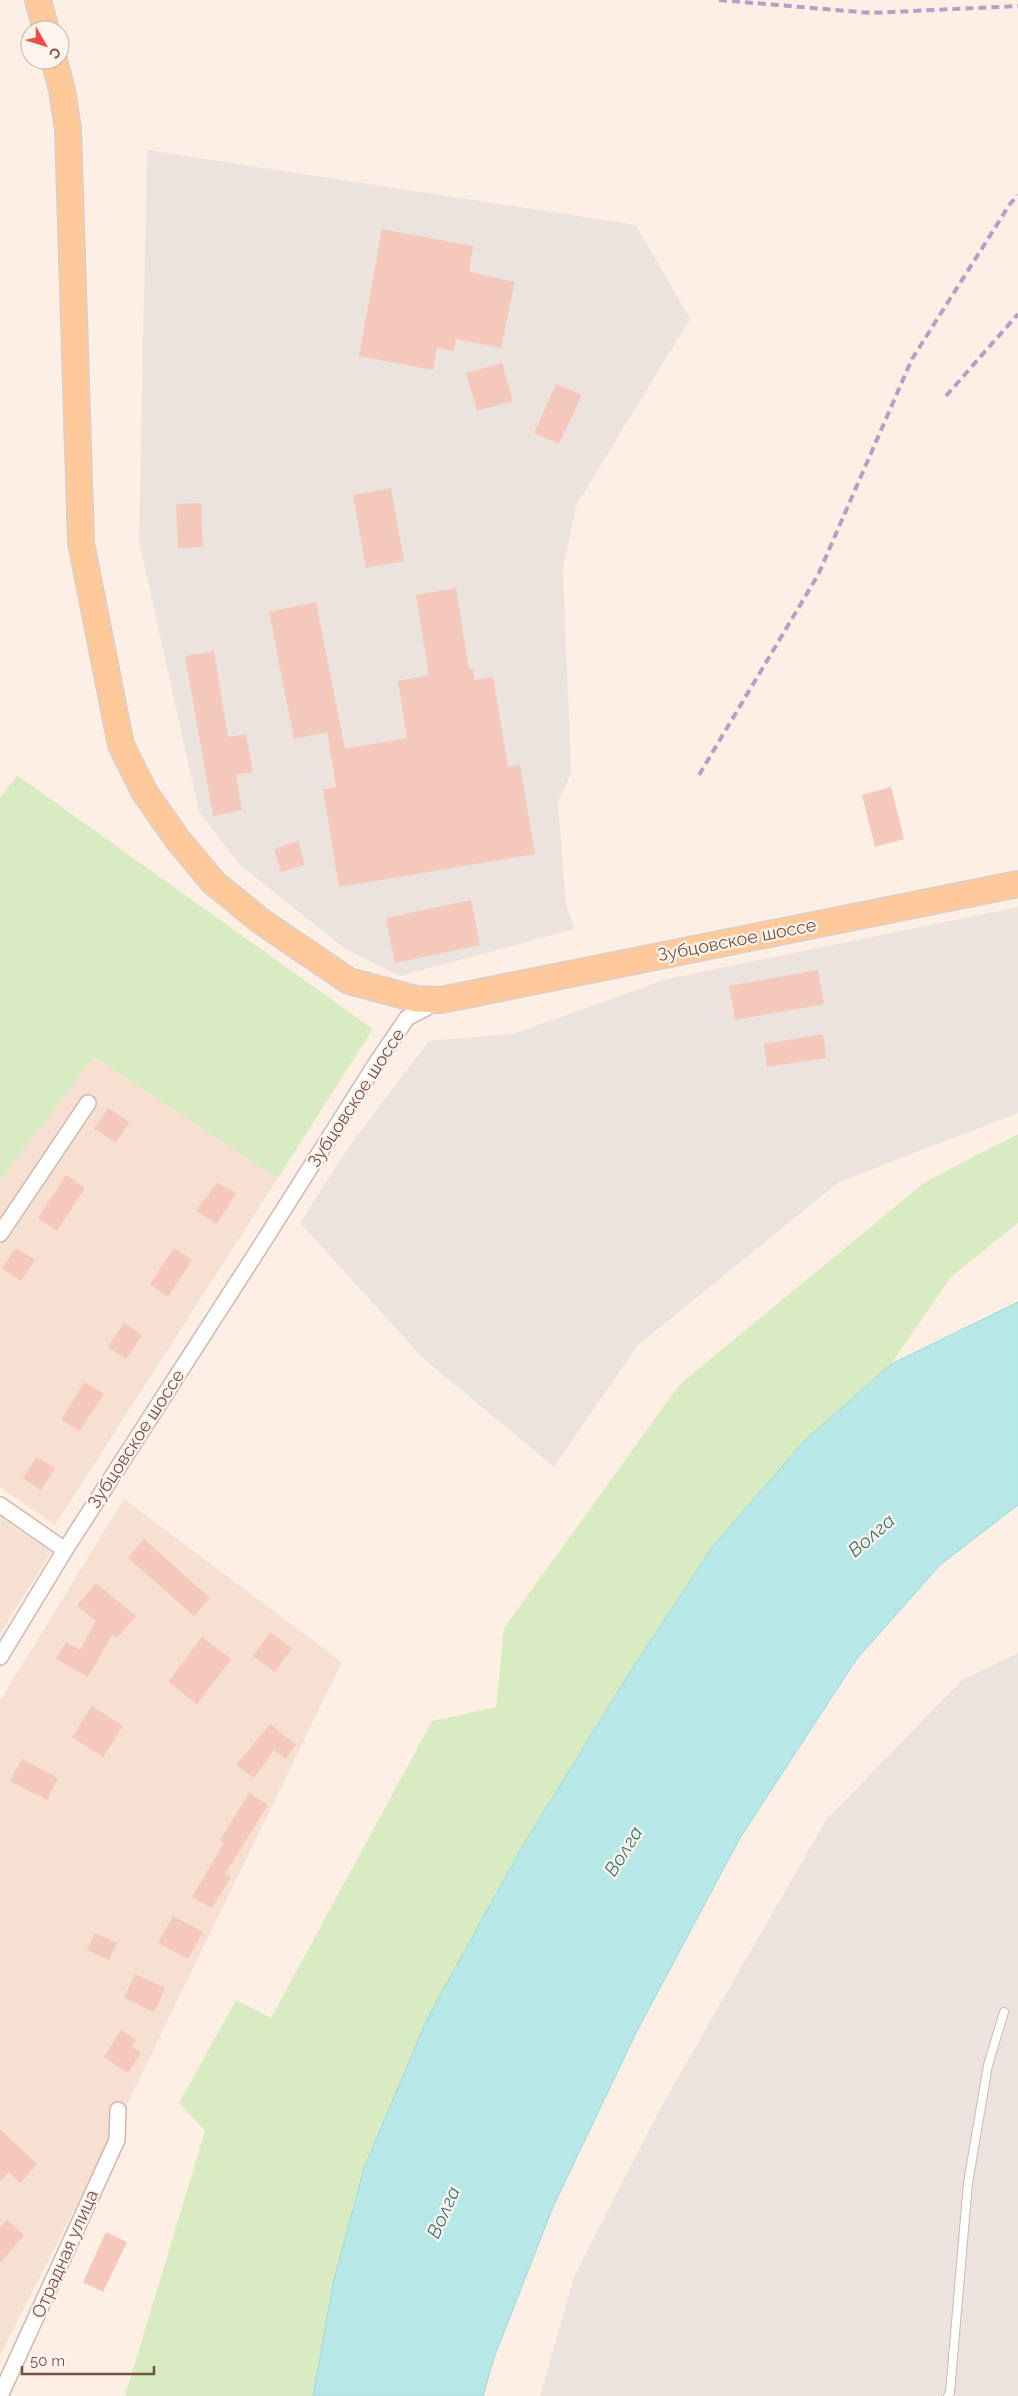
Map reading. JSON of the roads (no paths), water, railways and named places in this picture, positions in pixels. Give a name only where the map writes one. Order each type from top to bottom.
[{"type":"main road","points":[[38,0],[43,20]]},
{"type":"main road","points":[[57,70],[68,129],[81,542],[121,745],[144,793],[178,840],[214,883],[262,922],[349,981],[416,999],[441,1000]]},
{"type":"main road","name":"Зубцовское шоссе","points":[[441,1000],[1018,884]]},
{"type":"street","name":"Зубцовское шоссе","points":[[0,1657],[65,1550],[377,1062],[407,1018],[441,1000]]},
{"type":"street","points":[[0,1234],[88,1102]]},
{"type":"street","points":[[0,1505],[65,1550]]},
{"type":"street","name":"Отрадная улица","points":[[0,2396],[117,2140],[118,2110]]},
{"type":"lane","points":[[948,2396],[950,2392],[968,2183],[988,2065],[1004,2012]]},
{"type":"water","name":"Волга","points":[[1018,1302],[1018,1505],[940,1565],[856,1660],[740,1838],[637,2031],[553,2207],[494,2358],[483,2396],[313,2396],[333,2284],[364,2168],[428,2017],[521,1849],[628,1675],[713,1546],[804,1441],[891,1364]]},
{"type":"railway","points":[[719,0],[871,13],[1018,6]]},
{"type":"railway","points":[[699,775],[818,575],[912,359],[1010,204],[1018,195]]},
{"type":"railway","points":[[946,396],[1018,314]]}]
